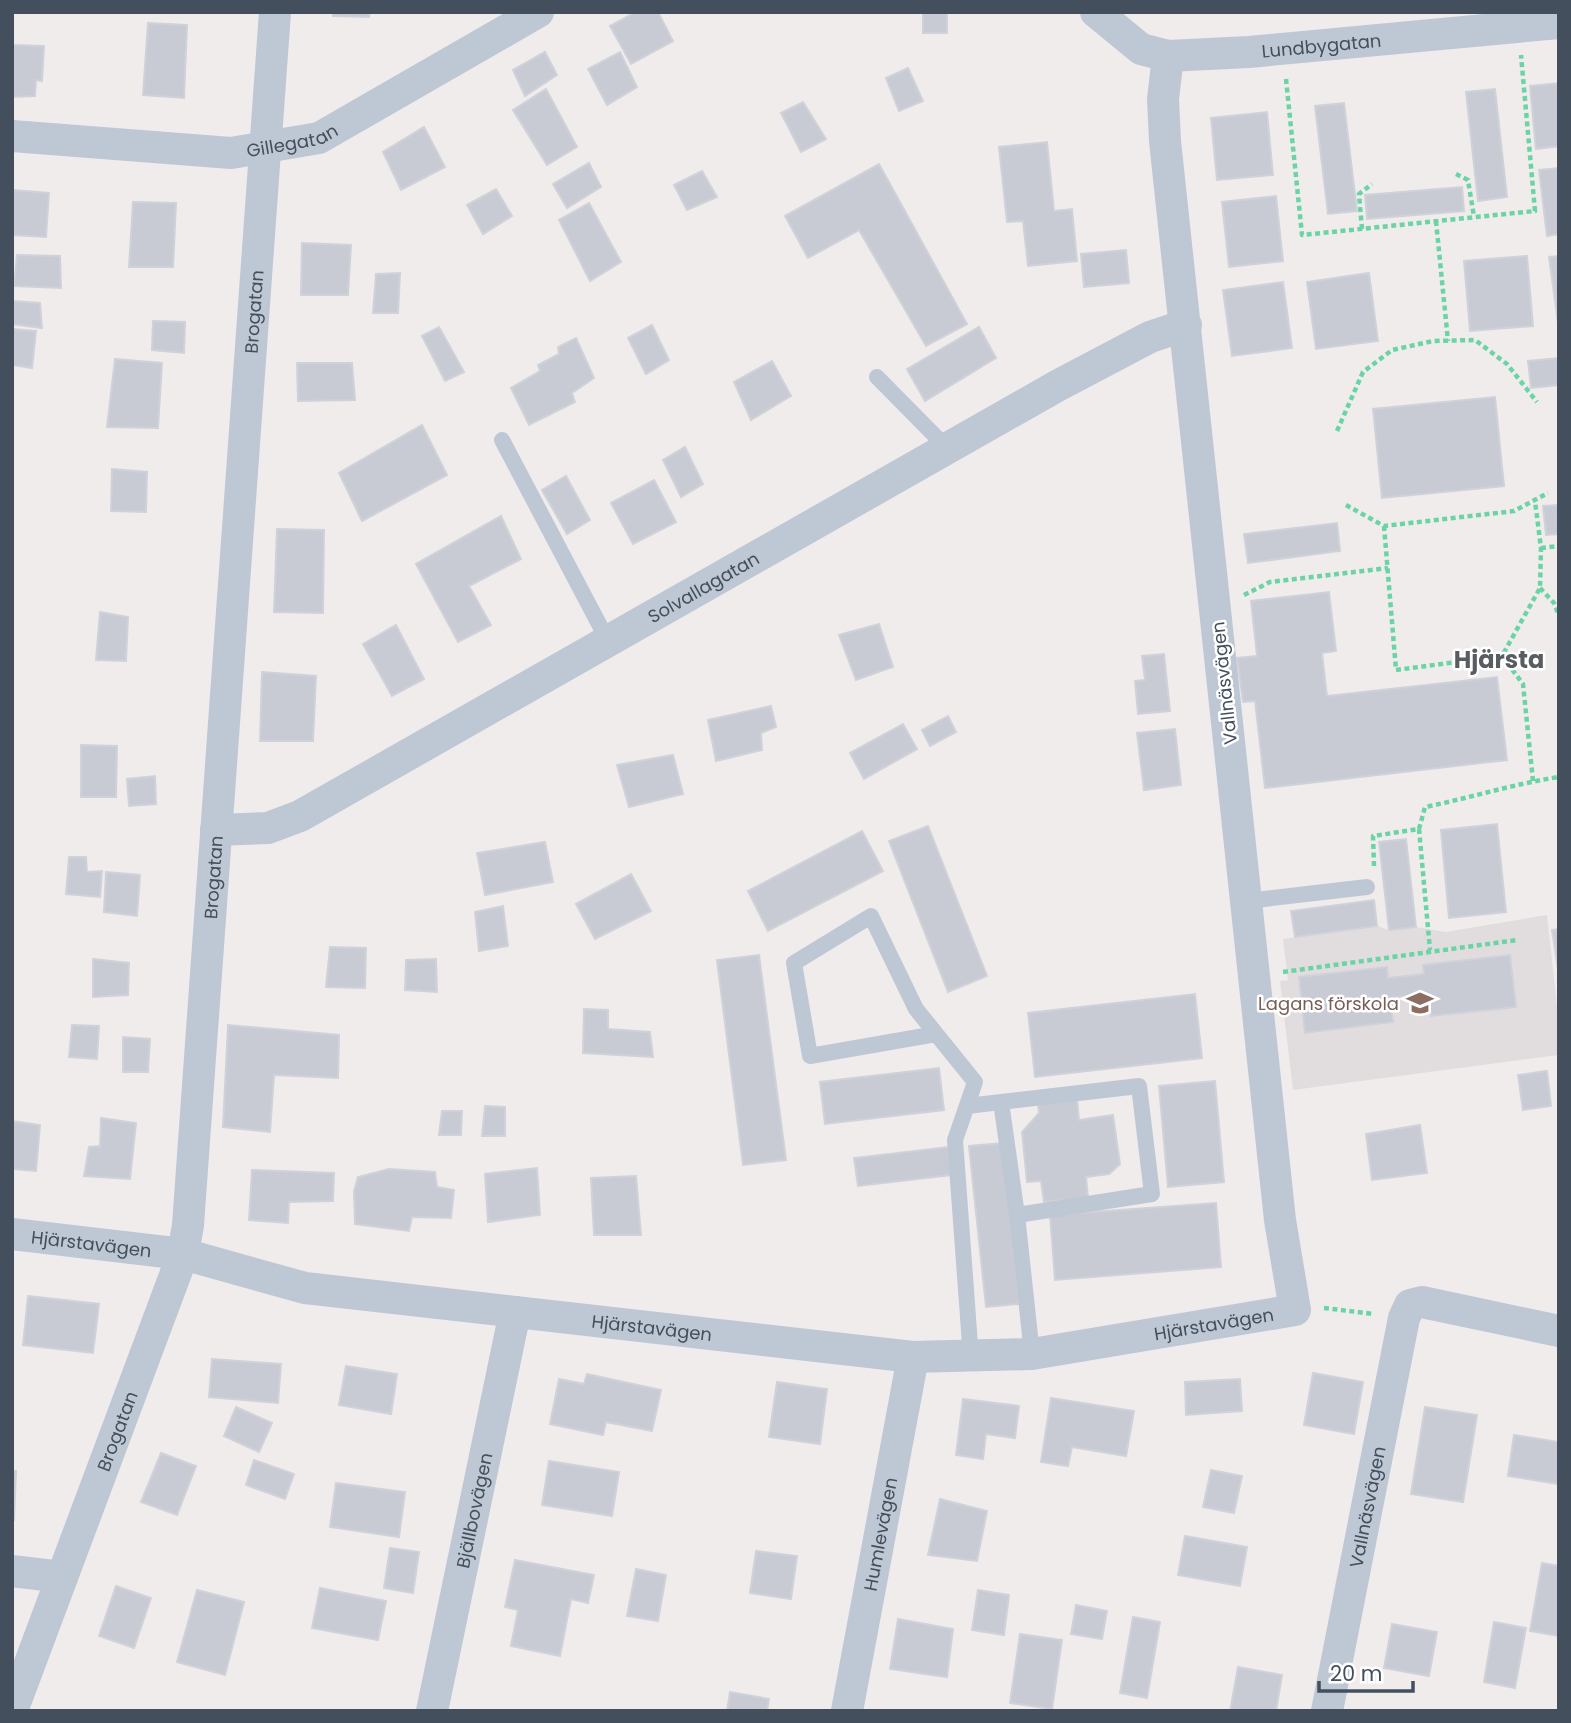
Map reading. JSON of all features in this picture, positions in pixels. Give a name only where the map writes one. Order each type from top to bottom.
[{"type":"street","name":"Brogatan","points":[[12,1711],[183,1254],[275,12]]},
{"type":"street","name":"Gillegatan","points":[[12,136],[231,153],[319,138],[538,12]]},
{"type":"street","name":"Lundbygatan","points":[[1096,12],[1141,49],[1168,56],[1283,49],[1559,23]]},
{"type":"street","name":"Vallnäsvägen","points":[[1168,56],[1163,99],[1165,141],[1280,1220],[1295,1310]]},
{"type":"street","name":"Solvallagatan","points":[[216,830],[268,828],[300,816],[1150,337],[1186,325]]},
{"type":"street","name":"Hjärstavägen","points":[[12,1234],[183,1254],[305,1289],[913,1357],[1032,1354],[1295,1310]]},
{"type":"street","points":[[1407,1311],[1422,1302],[1559,1331]]},
{"type":"street","name":"Vallnäsvägen","points":[[1327,1711],[1407,1311]]},
{"type":"street","name":"Bjällbovägen","points":[[432,1711],[515,1312]]},
{"type":"street","name":"Humlevägen","points":[[847,1711],[913,1357]]},
{"type":"street","points":[[12,1571],[62,1577]]},
{"type":"lane","points":[[877,377],[948,449]]},
{"type":"lane","points":[[502,440],[608,643]]},
{"type":"lane","points":[[1247,901],[1367,887]]},
{"type":"lane","points":[[936,1034],[810,1056],[794,963],[871,916],[916,1009],[975,1082],[955,1140],[971,1357]]},
{"type":"lane","points":[[967,1106],[1139,1086],[1152,1194],[1017,1215]]},
{"type":"lane","points":[[1001,1102],[1032,1354]]},
{"type":"path","points":[[1283,49],[1302,236],[1535,211],[1518,27]]},
{"type":"path","points":[[1456,174],[1468,180],[1474,217]]},
{"type":"path","points":[[1362,229],[1359,194],[1372,184]]},
{"type":"path","points":[[1436,221],[1448,341]]},
{"type":"path","points":[[1337,431],[1363,372],[1392,351],[1448,341],[1475,340],[1507,364],[1537,401]]},
{"type":"path","points":[[1346,505],[1384,526],[1514,511],[1548,493]]},
{"type":"path","points":[[1502,656],[1540,588],[1541,548],[1535,501]]},
{"type":"path","points":[[1384,526],[1395,670],[1502,656]]},
{"type":"path","points":[[1541,548],[1559,546]]},
{"type":"path","points":[[1216,601],[1239,598],[1270,582],[1388,568]]},
{"type":"path","points":[[1540,588],[1554,603],[1559,616]]},
{"type":"path","points":[[1502,656],[1523,684],[1533,781]]},
{"type":"path","points":[[1430,950],[1419,830],[1425,807],[1559,777]]},
{"type":"path","points":[[1367,887],[1374,867],[1373,836],[1419,830]]},
{"type":"path","points":[[1254,977],[1430,950],[1517,940]]},
{"type":"path","points":[[1295,1310],[1318,1307],[1407,1311]]},
{"type":"shaded area","name":"Lagans förskola","points":[[1547,915],[1559,1024],[1559,1055],[1293,1090],[1280,981],[1288,980],[1283,939],[1377,926],[1389,930],[1416,927],[1445,932]]},
{"type":"building","points":[[333,12],[370,12],[369,17],[333,16]]},
{"type":"building","points":[[636,12],[658,12],[673,41],[631,64],[610,26]]},
{"type":"building","points":[[923,12],[947,12],[947,33],[923,33]]},
{"type":"building","points":[[148,23],[187,25],[184,98],[143,95]]},
{"type":"building","points":[[12,45],[44,46],[42,81],[36,80],[35,96],[12,97]]},
{"type":"building","points":[[545,52],[557,75],[525,96],[513,70]]},
{"type":"building","points":[[620,52],[637,87],[607,105],[588,69]]},
{"type":"building","points":[[908,68],[923,101],[899,111],[886,78]]},
{"type":"building","points":[[1559,83],[1559,146],[1536,149],[1530,86]]},
{"type":"building","points":[[546,89],[577,147],[547,165],[513,110]]},
{"type":"building","points":[[1495,89],[1507,197],[1478,201],[1466,92]]},
{"type":"building","points":[[803,102],[826,139],[801,152],[781,113]]},
{"type":"building","points":[[1344,103],[1357,211],[1328,214],[1315,106]]},
{"type":"building","points":[[1267,112],[1273,175],[1217,180],[1211,118]]},
{"type":"building","points":[[424,127],[445,167],[401,190],[383,152]]},
{"type":"building","points":[[1047,142],[1054,211],[1072,209],[1077,261],[1028,266],[1023,221],[1007,222],[999,147]]},
{"type":"building","points":[[589,163],[601,187],[567,208],[553,184]]},
{"type":"building","points":[[879,164],[967,324],[926,346],[859,230],[808,258],[785,216]]},
{"type":"building","points":[[1559,168],[1559,234],[1547,236],[1539,170]]},
{"type":"building","points":[[702,171],[717,197],[687,210],[674,185]]},
{"type":"building","points":[[1462,187],[1464,211],[1367,219],[1365,195]]},
{"type":"building","points":[[496,189],[512,216],[483,234],[467,205]]},
{"type":"building","points":[[12,190],[49,193],[46,237],[12,235]]},
{"type":"building","points":[[1276,196],[1283,261],[1229,267],[1222,202]]},
{"type":"building","points":[[133,202],[176,203],[173,267],[129,267]]},
{"type":"building","points":[[589,203],[621,262],[590,281],[559,220]]},
{"type":"building","points":[[302,243],[351,245],[348,295],[301,295]]},
{"type":"building","points":[[1126,250],[1129,283],[1084,287],[1081,254]]},
{"type":"building","points":[[17,255],[60,256],[61,288],[14,286]]},
{"type":"building","points":[[1527,256],[1533,326],[1470,331],[1464,261]]},
{"type":"building","points":[[1559,256],[1559,323],[1558,323],[1549,257]]},
{"type":"building","points":[[400,273],[398,313],[373,313],[376,274]]},
{"type":"building","points":[[1369,273],[1378,341],[1316,349],[1307,282]]},
{"type":"building","points":[[1283,282],[1292,348],[1232,356],[1223,290]]},
{"type":"building","points":[[12,301],[40,303],[42,328],[12,324]]},
{"type":"building","points":[[153,321],[185,322],[184,353],[152,350]]},
{"type":"building","points":[[652,325],[669,360],[646,374],[628,338]]},
{"type":"building","points":[[439,327],[464,372],[445,381],[422,336]]},
{"type":"building","points":[[979,327],[996,358],[925,401],[907,369]]},
{"type":"building","points":[[12,329],[36,331],[32,368],[12,365]]},
{"type":"building","points":[[576,338],[594,378],[572,393],[575,402],[529,425],[511,388],[540,371],[538,365],[559,354],[558,347]]},
{"type":"building","points":[[1559,358],[1559,385],[1531,388],[1528,361]]},
{"type":"building","points":[[115,359],[162,363],[158,428],[107,427]]},
{"type":"building","points":[[772,361],[791,396],[751,420],[734,382]]},
{"type":"building","points":[[297,363],[352,363],[355,400],[298,401]]},
{"type":"building","points":[[1495,397],[1504,486],[1382,498],[1373,409]]},
{"type":"building","points":[[422,425],[447,475],[362,521],[339,473]]},
{"type":"building","points":[[685,447],[703,484],[681,497],[663,460]]},
{"type":"building","points":[[112,469],[147,472],[146,512],[111,511]]},
{"type":"building","points":[[566,476],[590,520],[567,534],[542,490]]},
{"type":"building","points":[[654,480],[676,522],[633,544],[611,503]]},
{"type":"building","points":[[1559,505],[1559,534],[1546,535],[1543,506]]},
{"type":"building","points":[[501,516],[521,559],[469,586],[491,625],[458,642],[416,564]]},
{"type":"building","points":[[1337,523],[1340,551],[1248,563],[1244,534]]},
{"type":"building","points":[[277,529],[324,530],[323,613],[274,612]]},
{"type":"building","points":[[1329,592],[1336,651],[1322,653],[1327,696],[1497,677],[1507,760],[1265,788],[1255,701],[1243,702],[1237,658],[1257,656],[1251,601]]},
{"type":"building","points":[[100,612],[128,617],[126,661],[96,660]]},
{"type":"building","points":[[879,624],[893,667],[856,680],[839,635]]},
{"type":"building","points":[[396,625],[424,679],[392,696],[363,644]]},
{"type":"building","points":[[1164,654],[1170,711],[1138,714],[1135,681],[1145,680],[1142,656]]},
{"type":"building","points":[[262,672],[316,676],[313,741],[260,741]]},
{"type":"building","points":[[771,706],[776,727],[761,733],[762,750],[716,761],[708,720]]},
{"type":"building","points":[[948,716],[956,732],[930,746],[922,730]]},
{"type":"building","points":[[903,724],[917,749],[864,779],[850,753]]},
{"type":"building","points":[[1175,729],[1181,785],[1144,790],[1137,733]]},
{"type":"building","points":[[81,745],[117,746],[116,797],[81,797]]},
{"type":"building","points":[[673,755],[683,794],[629,807],[617,765]]},
{"type":"building","points":[[155,776],[156,804],[129,806],[127,779]]},
{"type":"building","points":[[1497,824],[1506,912],[1449,918],[1441,830]]},
{"type":"building","points":[[928,826],[987,976],[948,992],[889,841]]},
{"type":"building","points":[[862,831],[883,871],[768,931],[748,891]]},
{"type":"building","points":[[1406,839],[1416,927],[1389,930],[1379,842]]},
{"type":"building","points":[[545,842],[553,882],[485,895],[477,853]]},
{"type":"building","points":[[69,857],[86,857],[87,872],[102,871],[100,897],[66,894]]},
{"type":"building","points":[[106,872],[140,875],[137,916],[104,912]]},
{"type":"building","points":[[631,874],[651,911],[595,939],[576,904]]},
{"type":"building","points":[[1374,900],[1377,926],[1295,937],[1291,911]]},
{"type":"building","points":[[503,906],[508,946],[479,951],[475,912]]},
{"type":"building","points":[[1559,929],[1559,975],[1552,930]]},
{"type":"building","points":[[330,947],[366,948],[365,988],[326,987]]},
{"type":"building","points":[[759,955],[786,1160],[743,1165],[717,960]]},
{"type":"building","points":[[1510,955],[1516,1007],[1431,1016],[1429,994],[1390,998],[1393,1022],[1305,1033],[1299,977],[1387,967],[1388,978],[1424,974],[1423,965]]},
{"type":"building","points":[[93,959],[129,963],[128,995],[93,997]]},
{"type":"building","points":[[436,959],[437,992],[405,990],[406,960]]},
{"type":"building","points":[[1195,994],[1202,1058],[1035,1077],[1028,1013]]},
{"type":"building","points":[[584,1009],[608,1010],[608,1029],[650,1032],[653,1057],[583,1053]]},
{"type":"building","points":[[72,1025],[99,1026],[97,1059],[69,1057]]},
{"type":"building","points":[[228,1025],[339,1035],[338,1078],[274,1075],[270,1132],[223,1127]]},
{"type":"building","points":[[123,1037],[150,1039],[148,1072],[123,1072]]},
{"type":"building","points":[[939,1068],[944,1110],[825,1124],[820,1082]]},
{"type":"building","points":[[1547,1071],[1551,1106],[1523,1110],[1518,1075]]},
{"type":"building","points":[[1215,1081],[1224,1182],[1168,1187],[1159,1086]]},
{"type":"building","points":[[1077,1099],[1079,1120],[1113,1115],[1120,1164],[1109,1174],[1086,1177],[1088,1198],[1044,1202],[1041,1181],[1027,1182],[1022,1132],[1039,1113],[1038,1104]]},
{"type":"building","points":[[485,1106],[505,1107],[505,1136],[482,1136]]},
{"type":"building","points":[[442,1111],[462,1111],[461,1135],[439,1135]]},
{"type":"building","points":[[101,1118],[136,1123],[130,1179],[84,1176],[89,1147],[100,1146]]},
{"type":"building","points":[[12,1121],[40,1125],[36,1171],[12,1169]]},
{"type":"building","points":[[1420,1125],[1427,1173],[1372,1180],[1366,1134]]},
{"type":"building","points":[[1003,1143],[1019,1304],[986,1307],[969,1146]]},
{"type":"building","points":[[948,1147],[951,1175],[858,1186],[854,1158]]},
{"type":"building","points":[[537,1168],[540,1215],[488,1222],[485,1174]]},
{"type":"building","points":[[389,1169],[435,1172],[437,1187],[454,1190],[451,1218],[412,1217],[409,1231],[355,1224],[354,1191],[358,1177]]},
{"type":"building","points":[[252,1170],[334,1173],[333,1201],[289,1202],[288,1223],[249,1220]]},
{"type":"building","points":[[636,1176],[641,1235],[594,1235],[591,1178]]},
{"type":"building","points":[[1216,1203],[1221,1267],[1055,1280],[1050,1215]]},
{"type":"building","points":[[28,1296],[99,1304],[93,1353],[23,1345]]},
{"type":"building","points":[[212,1359],[281,1364],[278,1403],[209,1397]]},
{"type":"building","points":[[346,1366],[397,1374],[391,1414],[339,1405]]},
{"type":"building","points":[[1313,1373],[1363,1382],[1354,1434],[1304,1425]]},
{"type":"building","points":[[587,1374],[661,1390],[652,1431],[606,1422],[603,1435],[550,1424],[559,1379],[584,1384]]},
{"type":"building","points":[[1240,1379],[1242,1411],[1186,1415],[1185,1382]]},
{"type":"building","points":[[777,1382],[827,1389],[820,1444],[769,1437]]},
{"type":"building","points":[[1051,1398],[1134,1411],[1126,1456],[1072,1447],[1068,1466],[1041,1462]]},
{"type":"building","points":[[963,1399],[1019,1406],[1015,1438],[986,1434],[983,1459],[956,1455]]},
{"type":"building","points":[[236,1407],[272,1423],[259,1452],[224,1436]]},
{"type":"building","points":[[1425,1407],[1477,1415],[1463,1502],[1411,1494]]},
{"type":"building","points":[[1514,1435],[1559,1442],[1559,1484],[1508,1476]]},
{"type":"building","points":[[161,1453],[196,1466],[177,1515],[141,1502]]},
{"type":"building","points":[[254,1460],[294,1474],[285,1499],[246,1485]]},
{"type":"building","points":[[549,1461],[619,1472],[612,1516],[542,1505]]},
{"type":"building","points":[[1211,1470],[1242,1476],[1234,1513],[1203,1507]]},
{"type":"building","points":[[12,1471],[16,1471],[14,1520],[12,1520]]},
{"type":"building","points":[[336,1483],[405,1492],[399,1537],[330,1527]]},
{"type":"building","points":[[940,1499],[987,1511],[977,1561],[928,1555]]},
{"type":"building","points":[[1185,1536],[1247,1547],[1240,1586],[1178,1575]]},
{"type":"building","points":[[390,1548],[419,1552],[413,1593],[384,1588]]},
{"type":"building","points":[[756,1551],[797,1556],[791,1599],[750,1593]]},
{"type":"building","points":[[515,1560],[594,1575],[588,1603],[571,1599],[560,1656],[511,1646],[518,1610],[505,1607]]},
{"type":"building","points":[[1542,1563],[1559,1566],[1559,1636],[1530,1631]]},
{"type":"building","points":[[636,1569],[666,1575],[658,1621],[627,1616]]},
{"type":"building","points":[[116,1586],[151,1598],[134,1648],[99,1636]]},
{"type":"building","points":[[320,1588],[386,1601],[378,1640],[312,1628]]},
{"type":"building","points":[[197,1590],[244,1602],[225,1675],[177,1662]]},
{"type":"building","points":[[978,1590],[1009,1595],[1004,1635],[972,1630]]},
{"type":"building","points":[[1076,1605],[1107,1611],[1102,1639],[1071,1634]]},
{"type":"building","points":[[1133,1617],[1160,1622],[1147,1698],[1120,1693]]},
{"type":"building","points":[[898,1619],[953,1629],[947,1677],[890,1669]]},
{"type":"building","points":[[1494,1622],[1526,1628],[1515,1688],[1484,1682]]},
{"type":"building","points":[[1392,1624],[1437,1632],[1429,1676],[1384,1668]]},
{"type":"building","points":[[1020,1634],[1062,1640],[1052,1709],[1010,1703]]},
{"type":"building","points":[[1238,1667],[1282,1675],[1276,1711],[1230,1711]]},
{"type":"building","points":[[730,1692],[769,1699],[767,1711],[727,1711]]},
{"type":"place","name":"Lagans förskola","points":[[1420,1003]]},
{"type":"district","name":"Hjärsta","points":[[1499,659]]}]
